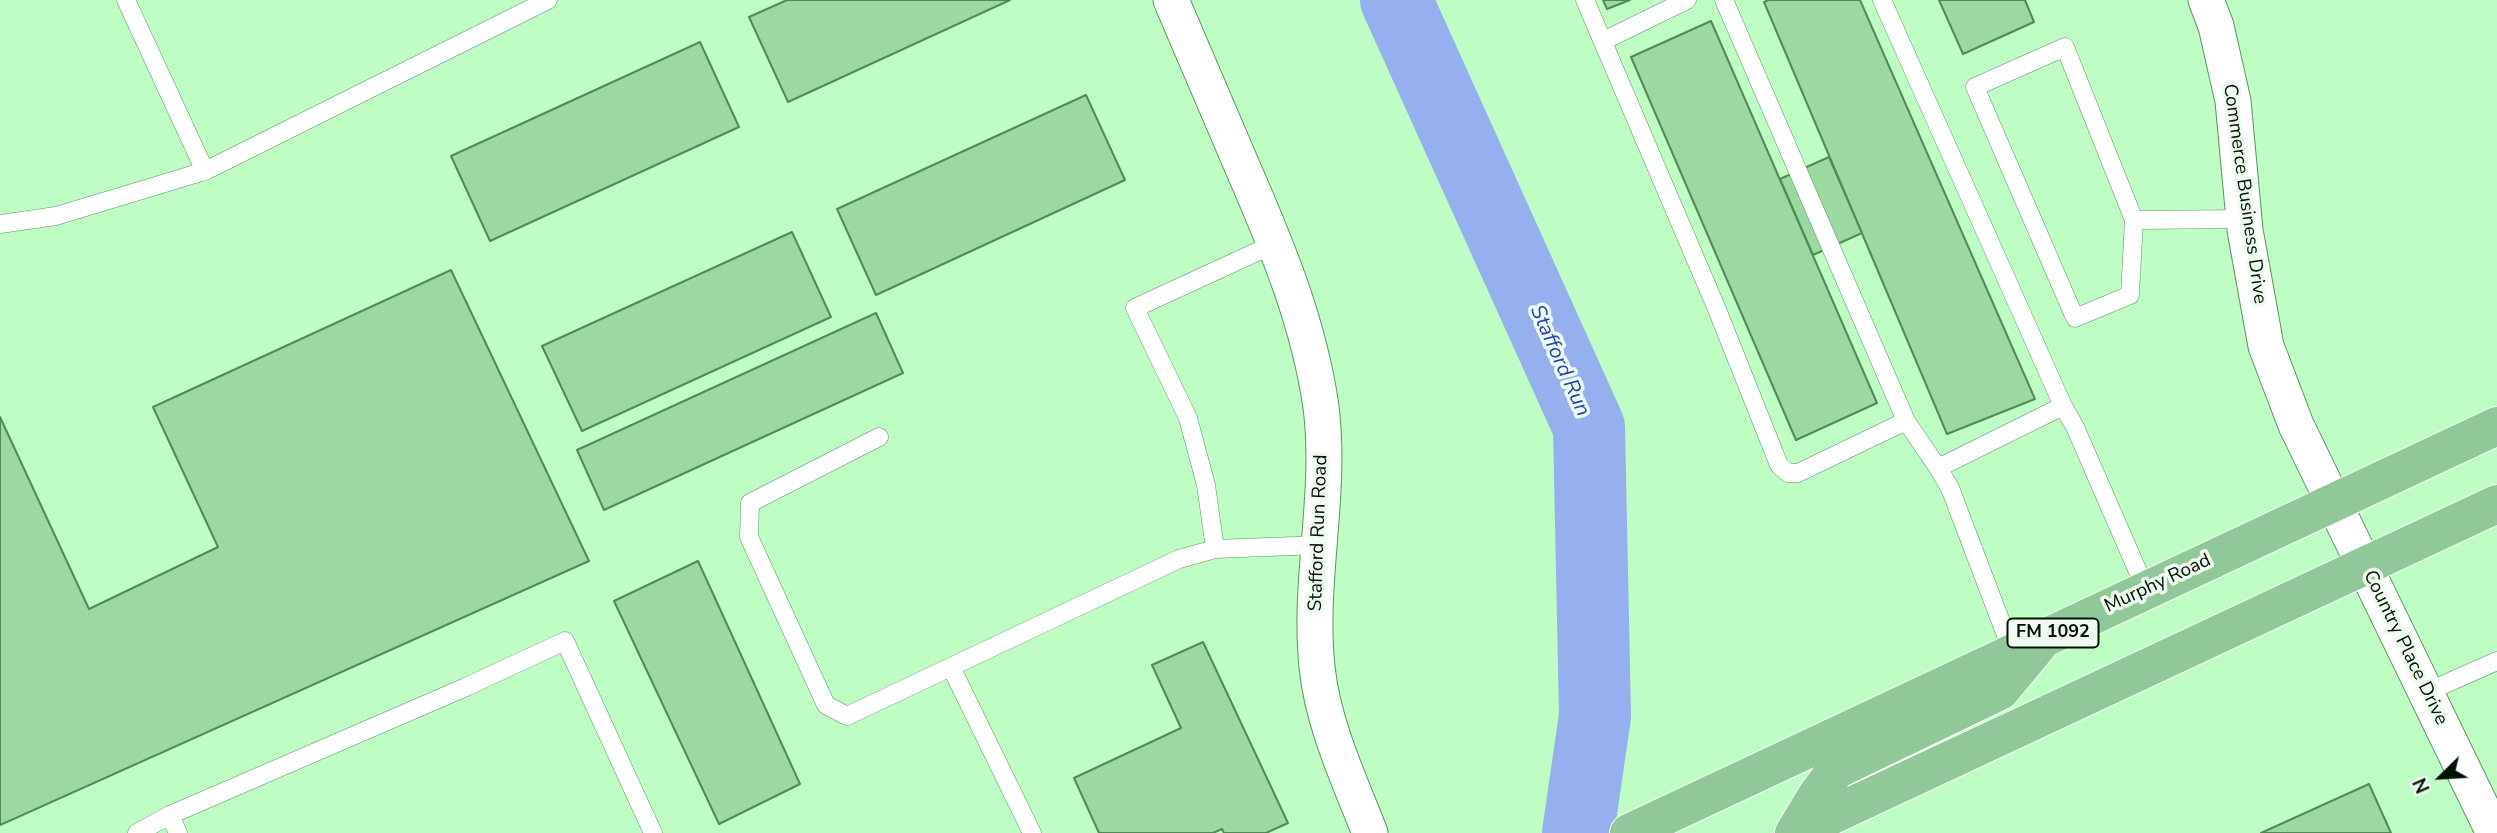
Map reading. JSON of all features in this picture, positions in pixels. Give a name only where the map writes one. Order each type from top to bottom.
[{"type":"main road","name":"Murphy Road","points":[[1629,833],[2497,426]]},
{"type":"main road","points":[[1794,833],[2497,504]]},
{"type":"main road","points":[[1794,833],[1817,794],[1836,770],[2000,691],[2029,644]]},
{"type":"street","name":"Stafford Run Road","points":[[1171,0],[1276,243],[1304,325],[1321,408],[1325,480],[1315,633],[1317,668],[1332,734],[1367,832]]},
{"type":"street","name":"Commerce Business Drive","points":[[2206,0],[2216,26],[2233,101],[2244,219],[2266,346],[2296,425],[2333,502]]},
{"type":"street","name":"Country Place Drive","points":[[2333,502],[2494,833]]},
{"type":"lane","points":[[126,0],[205,172]]},
{"type":"lane","points":[[0,224],[56,216],[205,172],[548,0]]},
{"type":"lane","points":[[1585,0],[1716,307],[1779,465],[1788,473],[1798,473],[1906,421]]},
{"type":"lane","points":[[1603,41],[1688,0]]},
{"type":"lane","points":[[1724,0],[1906,421],[1950,488],[2029,644]]},
{"type":"lane","points":[[1882,0],[2146,590]]},
{"type":"lane","points":[[2065,47],[2134,220],[2130,295],[2076,318],[1975,87],[2065,47]]},
{"type":"lane","points":[[2134,220],[2244,219]]},
{"type":"lane","points":[[1215,548],[1206,485],[1188,418],[1135,308],[1276,243]]},
{"type":"lane","points":[[1938,468],[2063,406]]},
{"type":"lane","points":[[878,437],[750,503],[749,537],[826,705],[848,716],[1179,559],[1215,548],[1321,545]]},
{"type":"lane","points":[[137,833],[170,815],[565,642],[653,833]]},
{"type":"lane","points":[[2427,692],[2497,660]]},
{"type":"lane","points":[[951,667],[1032,833]]},
{"type":"lane","points":[[170,815],[178,833]]},
{"type":"building","points":[[787,0],[1010,0],[788,102],[749,17]]},
{"type":"building","points":[[1603,0],[1630,0],[1607,9]]},
{"type":"building","points":[[1860,0],[2035,399],[1947,434],[1764,2]]},
{"type":"building","points":[[1939,0],[2025,0],[2034,22],[1963,54]]},
{"type":"building","points":[[1711,21],[1877,403],[1796,440],[1631,57]]},
{"type":"building","points":[[700,42],[739,127],[490,241],[451,156]]},
{"type":"building","points":[[1086,95],[1125,180],[876,295],[837,209]]},
{"type":"building","points":[[1829,157],[1862,233],[1813,255],[1780,179]]},
{"type":"building","points":[[792,232],[831,317],[582,431],[542,346]]},
{"type":"building","points":[[451,270],[589,561],[0,825],[0,417],[89,609],[218,547],[153,407]]},
{"type":"building","points":[[876,313],[903,373],[604,510],[577,450]]},
{"type":"building","points":[[698,561],[800,784],[719,824],[614,601]]},
{"type":"building","points":[[1203,642],[1288,823],[1266,833],[1224,833],[1222,829],[1213,833],[1099,833],[1074,778],[1181,728],[1152,665]]},
{"type":"building","points":[[2369,784],[2391,833],[2261,833]]},
{"type":"waterway","name":"Stafford Run","points":[[1396,0],[1589,427],[1595,716],[1578,833]]}]
